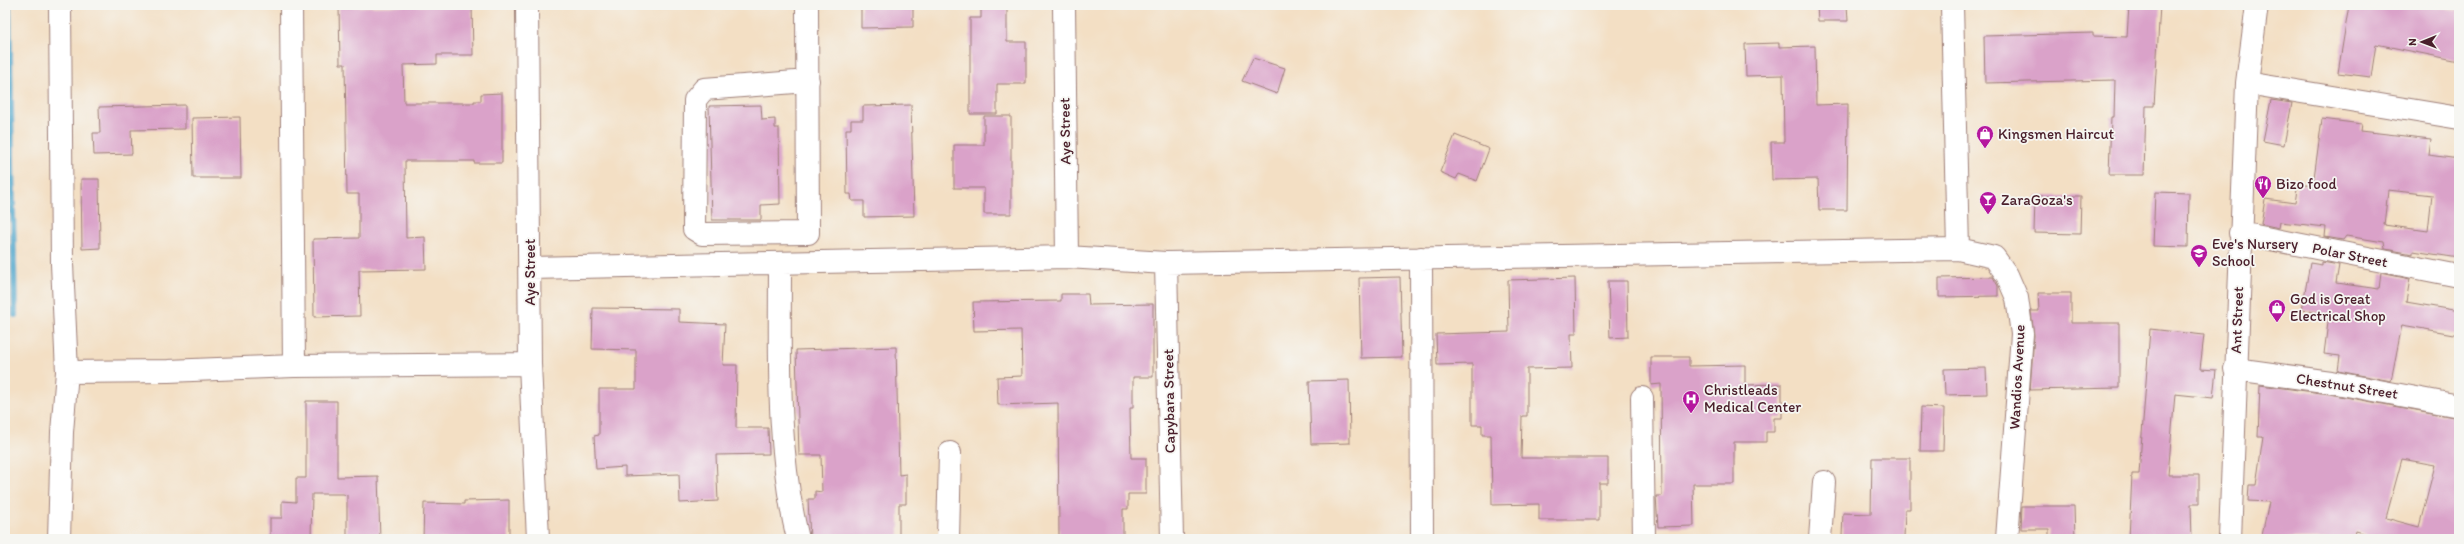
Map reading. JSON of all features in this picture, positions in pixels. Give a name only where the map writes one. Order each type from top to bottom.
[{"type":"street","points":[[58,539],[62,432],[67,372],[62,264],[60,5]]},
{"type":"street","points":[[291,5],[294,366]]},
{"type":"street","name":"Aye Street","points":[[527,5],[530,364],[538,539]]},
{"type":"street","points":[[807,5],[808,80],[808,233],[702,234],[694,229],[695,100],[704,89],[808,80]]},
{"type":"street","name":"Aye Street","points":[[1064,5],[1067,257]]},
{"type":"street","points":[[1952,5],[1958,249]]},
{"type":"street","name":"Ant Street","points":[[2230,539],[2240,233],[2247,83],[2257,5]]},
{"type":"street","points":[[2247,83],[2459,118]]},
{"type":"street","name":"Polar Street","points":[[2240,233],[2459,276]]},
{"type":"street","name":"Wandios Avenue","points":[[530,268],[1067,257],[1166,263],[1958,249],[1994,258],[2007,275],[2017,298],[2022,334],[2007,539]]},
{"type":"street","points":[[1421,258],[1422,539]]},
{"type":"street","points":[[780,263],[780,409],[788,483],[798,539]]},
{"type":"street","name":"Capybara Street","points":[[1166,263],[1172,539]]},
{"type":"street","points":[[67,372],[168,372],[294,366],[530,364]]},
{"type":"street","name":"Chestnut Street","points":[[2235,370],[2331,382],[2459,406]]},
{"type":"street","points":[[1642,398],[1644,539]]},
{"type":"street","points":[[948,539],[950,453]]},
{"type":"street","points":[[1820,539],[1824,482]]},
{"type":"building","points":[[472,5],[473,55],[437,55],[437,64],[403,65],[404,103],[474,103],[474,101],[481,101],[481,94],[502,93],[502,163],[474,163],[474,161],[405,161],[406,238],[425,237],[426,269],[359,270],[360,316],[314,317],[313,239],[359,238],[359,194],[347,194],[345,64],[340,64],[339,7]]},
{"type":"building","points":[[861,5],[913,5],[913,27],[861,28]]},
{"type":"building","points":[[981,5],[1007,5],[1007,42],[1026,42],[1026,84],[997,84],[997,114],[970,114],[970,18],[981,18]]},
{"type":"building","points":[[1817,5],[1847,5],[1848,21],[1818,21]]},
{"type":"building","points":[[2129,5],[2160,5],[2154,106],[2146,106],[2144,175],[2109,175],[2111,117],[2114,117],[2115,80],[1985,83],[1984,36],[2093,33],[2093,36],[2127,37]]},
{"type":"building","points":[[2349,5],[2429,5],[2459,9],[2459,61],[2376,44],[2371,77],[2338,73]]},
{"type":"building","points":[[1779,43],[1779,47],[1815,46],[1816,105],[1848,104],[1847,210],[1819,210],[1818,179],[1772,180],[1771,142],[1784,142],[1783,75],[1746,76],[1745,44]]},
{"type":"building","points":[[1253,58],[1285,68],[1277,94],[1242,81]]},
{"type":"building","points":[[2271,100],[2292,103],[2284,145],[2263,141]]},
{"type":"building","points":[[185,105],[185,129],[131,130],[132,154],[94,155],[93,133],[100,133],[99,107]]},
{"type":"building","points":[[761,105],[762,120],[775,119],[775,128],[779,128],[780,204],[761,205],[761,220],[712,220],[709,106]]},
{"type":"building","points":[[911,105],[914,216],[864,217],[864,201],[852,201],[851,194],[847,194],[846,129],[851,129],[851,120],[863,120],[863,106]]},
{"type":"building","points":[[984,116],[1011,116],[1011,214],[984,214],[984,188],[954,188],[954,145],[984,145]]},
{"type":"building","points":[[240,117],[241,178],[193,178],[192,118]]},
{"type":"building","points":[[2322,119],[2362,124],[2361,131],[2431,139],[2429,155],[2459,159],[2459,258],[2413,251],[2413,254],[2385,249],[2384,242],[2346,236],[2343,240],[2325,237],[2326,227],[2280,222],[2279,228],[2261,224],[2265,199],[2295,203],[2298,183],[2313,185]],"holes":[[[2388,190],[2432,195],[2428,231],[2384,225]]]},
{"type":"building","points":[[1455,135],[1489,149],[1477,181],[1459,174],[1456,179],[1440,172]]},
{"type":"building","points":[[81,179],[99,179],[100,248],[82,249]]},
{"type":"building","points":[[2155,192],[2189,193],[2188,247],[2153,246]]},
{"type":"building","points":[[2035,196],[2081,196],[2080,234],[2034,233]]},
{"type":"building","points":[[2322,262],[2339,265],[2336,283],[2379,289],[2381,273],[2410,279],[2406,302],[2459,311],[2459,335],[2402,325],[2391,381],[2338,371],[2340,356],[2324,354],[2329,314],[2302,310],[2310,263],[2322,265]]},
{"type":"building","points":[[1400,277],[1402,357],[1361,358],[1359,278]]},
{"type":"building","points":[[1993,277],[1998,286],[1998,296],[1939,297],[1939,278]]},
{"type":"building","points":[[1575,278],[1576,334],[1571,334],[1572,368],[1527,369],[1527,416],[1522,416],[1521,458],[1608,458],[1608,483],[1599,483],[1599,520],[1539,520],[1539,504],[1492,505],[1491,435],[1482,435],[1482,425],[1472,425],[1472,364],[1437,365],[1436,334],[1509,332],[1508,280]]},
{"type":"building","points":[[1608,281],[1627,281],[1628,337],[1610,338]]},
{"type":"building","points":[[2038,293],[2071,293],[2071,323],[2119,323],[2119,388],[2030,390],[2034,335],[2031,311],[2039,311]]},
{"type":"building","points":[[1061,294],[1088,294],[1089,305],[1153,304],[1153,377],[1133,377],[1133,408],[1130,408],[1131,458],[1146,458],[1146,494],[1128,494],[1128,509],[1123,509],[1123,539],[1059,539],[1058,403],[998,405],[997,377],[1022,376],[1021,330],[974,331],[973,302],[1061,301]]},
{"type":"building","points":[[593,308],[679,309],[679,322],[725,324],[723,365],[737,365],[736,428],[768,428],[769,454],[716,455],[718,501],[680,503],[679,474],[625,476],[625,467],[596,469],[594,436],[599,435],[599,389],[636,389],[636,350],[592,349]]},
{"type":"building","points":[[2150,329],[2204,335],[2200,369],[2216,370],[2213,398],[2175,394],[2168,475],[2199,475],[2199,504],[2191,504],[2192,539],[2129,539],[2132,474],[2139,474]]},
{"type":"building","points":[[896,347],[899,475],[906,474],[906,504],[899,504],[899,539],[810,539],[808,499],[815,499],[815,491],[822,492],[821,455],[799,455],[796,350]]},
{"type":"building","points":[[1651,357],[1689,357],[1689,366],[1745,365],[1745,385],[1782,384],[1782,418],[1774,418],[1774,432],[1766,432],[1766,442],[1734,442],[1734,484],[1693,484],[1694,526],[1658,527],[1656,496],[1662,496],[1661,384],[1651,385]]},
{"type":"building","points":[[1986,368],[1987,394],[1945,395],[1944,369]]},
{"type":"building","points":[[1349,380],[1350,443],[1311,444],[1309,381]]},
{"type":"building","points":[[2260,385],[2329,394],[2459,418],[2459,539],[2385,539],[2355,531],[2353,539],[2261,539],[2269,502],[2248,501],[2249,485],[2256,485],[2263,437],[2258,437]],"holes":[[[2402,459],[2435,465],[2419,527],[2386,518]]]},
{"type":"building","points":[[306,401],[337,401],[337,477],[378,476],[380,539],[347,539],[347,495],[312,494],[311,539],[270,539],[270,518],[282,518],[282,501],[296,502],[296,478],[306,478]]},
{"type":"building","points":[[1921,407],[1944,408],[1943,451],[1920,451]]},
{"type":"building","points":[[1872,458],[1910,458],[1910,509],[1905,509],[1904,539],[1842,536],[1843,513],[1871,514]]},
{"type":"building","points":[[509,500],[509,539],[423,539],[424,503],[464,504],[464,501]]},
{"type":"building","points":[[2022,506],[2074,506],[2075,539],[2049,539],[2049,529],[2021,529]]},
{"type":"waterway","points":[[9,5],[15,315]]},
{"type":"place","name":"Kingsmen Haircut","points":[[1985,149]]},
{"type":"place","name":"Bizo food","points":[[2263,199]]},
{"type":"place","name":"ZaraGoza's","points":[[1988,215]]},
{"type":"place","name":"Eve's Nursery School","points":[[2199,268]]},
{"type":"place","name":"God is Great Electrical Shop","points":[[2277,323]]},
{"type":"place","name":"Christleads Medical Center","points":[[1691,414]]}]
